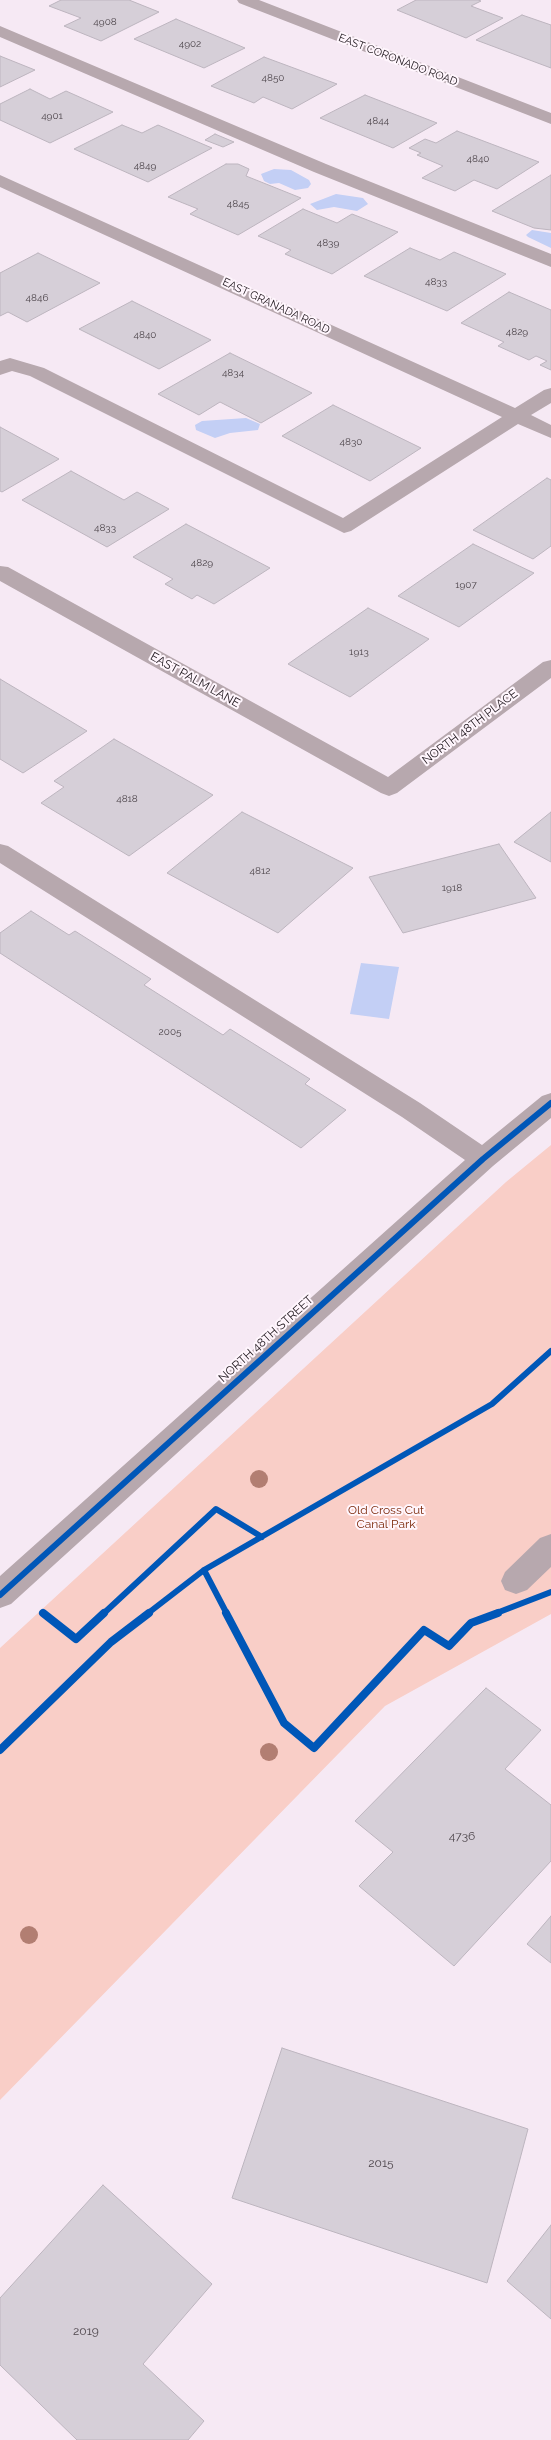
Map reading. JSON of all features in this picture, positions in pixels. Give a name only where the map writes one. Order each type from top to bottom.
[{"type":"street","name":"EAST CORONADO ROAD","points":[[245,0],[551,119]]},
{"type":"street","points":[[0,31],[320,168],[551,261]]},
{"type":"street","name":"EAST GRANADA ROAD","points":[[0,180],[551,432]]},
{"type":"street","points":[[0,370],[10,364],[37,372],[344,527],[551,394]]},
{"type":"street","name":"EAST PALM LANE","points":[[0,572],[389,788]]},
{"type":"street","name":"NORTH 48TH PLACE","points":[[389,788],[551,667]]},
{"type":"street","points":[[5,862],[411,1110],[483,1160]]},
{"type":"street","name":"NORTH 48TH STREET","points":[[0,1595],[483,1160],[551,1103]]},
{"type":"street","points":[[516,1581],[551,1547]]},
{"type":"green space","name":"Old Cross Cut Canal Park","points":[[551,1145],[551,1614],[385,1706],[0,2100],[0,1648],[506,1182]]},
{"type":"water","points":[[274,169],[291,170],[309,180],[311,184],[308,188],[295,190],[279,183],[270,184],[264,181],[261,174]]},
{"type":"water","points":[[336,194],[363,198],[368,204],[357,211],[334,207],[317,210],[310,204]]},
{"type":"water","points":[[532,230],[551,233],[551,248],[528,237],[526,235]]},
{"type":"water","points":[[246,418],[260,424],[258,430],[230,433],[215,438],[196,430],[195,425],[202,421]]},
{"type":"water","points":[[361,963],[399,967],[389,1019],[350,1014]]},
{"type":"building","points":[[61,0],[129,0],[159,12],[101,41],[64,26],[81,18],[49,6]]},
{"type":"building","points":[[416,0],[478,0],[481,1],[471,6],[503,18],[466,38],[397,10]]},
{"type":"building","points":[[522,15],[551,25],[551,68],[476,40]]},
{"type":"building","points":[[176,19],[245,48],[204,68],[134,39]]},
{"type":"building","points":[[0,56],[35,70],[0,87]]},
{"type":"building","points":[[264,57],[337,84],[292,109],[263,97],[254,103],[211,86]]},
{"type":"building","points":[[30,89],[50,99],[66,91],[113,112],[50,143],[0,120],[0,104]]},
{"type":"building","points":[[365,95],[437,123],[393,148],[320,118]]},
{"type":"building","points":[[122,125],[142,133],[158,125],[212,148],[148,182],[74,149]]},
{"type":"building","points":[[457,131],[539,162],[497,189],[474,180],[455,191],[422,178],[443,166],[417,155],[421,153],[409,148],[425,139],[436,143]]},
{"type":"building","points":[[215,134],[234,142],[223,147],[205,140]]},
{"type":"building","points":[[226,164],[238,164],[249,169],[246,176],[301,198],[238,235],[190,214],[198,209],[168,197]]},
{"type":"building","points":[[551,175],[551,230],[534,228],[492,211]]},
{"type":"building","points":[[303,209],[337,223],[352,214],[398,232],[332,274],[285,254],[291,250],[258,236]]},
{"type":"building","points":[[410,248],[440,260],[454,252],[506,274],[447,311],[364,276]]},
{"type":"building","points":[[38,253],[100,283],[27,322],[8,312],[0,316],[0,273]]},
{"type":"building","points":[[509,292],[551,310],[551,370],[540,365],[547,361],[536,356],[529,360],[498,346],[504,342],[461,323]]},
{"type":"building","points":[[132,301],[211,340],[159,369],[79,329]]},
{"type":"building","points":[[230,353],[312,393],[261,423],[220,402],[199,415],[158,394]]},
{"type":"building","points":[[333,405],[421,448],[370,481],[282,436]]},
{"type":"building","points":[[0,427],[59,459],[2,492],[0,491]]},
{"type":"building","points":[[71,471],[124,500],[137,492],[169,509],[107,547],[22,500]]},
{"type":"building","points":[[547,478],[551,480],[551,546],[533,559],[473,530]]},
{"type":"building","points":[[186,524],[270,568],[214,604],[197,595],[192,599],[165,584],[173,579],[133,557]]},
{"type":"building","points":[[473,544],[534,573],[459,627],[398,596]]},
{"type":"building","points":[[368,608],[429,639],[350,697],[288,664]]},
{"type":"building","points":[[0,679],[87,731],[23,773],[0,759]]},
{"type":"building","points":[[114,739],[213,795],[129,856],[41,803],[64,787],[54,781]]},
{"type":"building","points":[[242,812],[353,868],[278,933],[167,873]]},
{"type":"building","points":[[551,812],[551,862],[514,842]]},
{"type":"building","points":[[499,844],[536,898],[403,933],[369,877]]},
{"type":"building","points":[[31,911],[69,935],[75,931],[151,979],[144,985],[223,1035],[230,1029],[310,1079],[305,1084],[346,1110],[301,1148],[0,953],[0,933]]},
{"type":"building","points":[[486,1688],[541,1730],[505,1769],[551,1805],[551,1861],[454,1966],[359,1886],[393,1852],[355,1821]]},
{"type":"building","points":[[551,1916],[551,1963],[527,1944]]},
{"type":"building","points":[[282,2048],[528,2129],[487,2283],[232,2198]]},
{"type":"building","points":[[103,2185],[212,2284],[143,2364],[204,2421],[188,2440],[77,2440],[0,2365],[0,2298]]},
{"type":"building","points":[[551,2225],[551,2319],[507,2281]]},
{"type":"cycle path","points":[[0,1595],[483,1159],[551,1103]]},
{"type":"cycle path","points":[[0,1750],[111,1642],[204,1570],[492,1404],[551,1351]]},
{"type":"cycle path","points":[[43,1613],[76,1639],[216,1509],[262,1537]]},
{"type":"cycle path","points":[[204,1570],[284,1723],[314,1748],[424,1630],[449,1646],[471,1623],[551,1592]]}]
